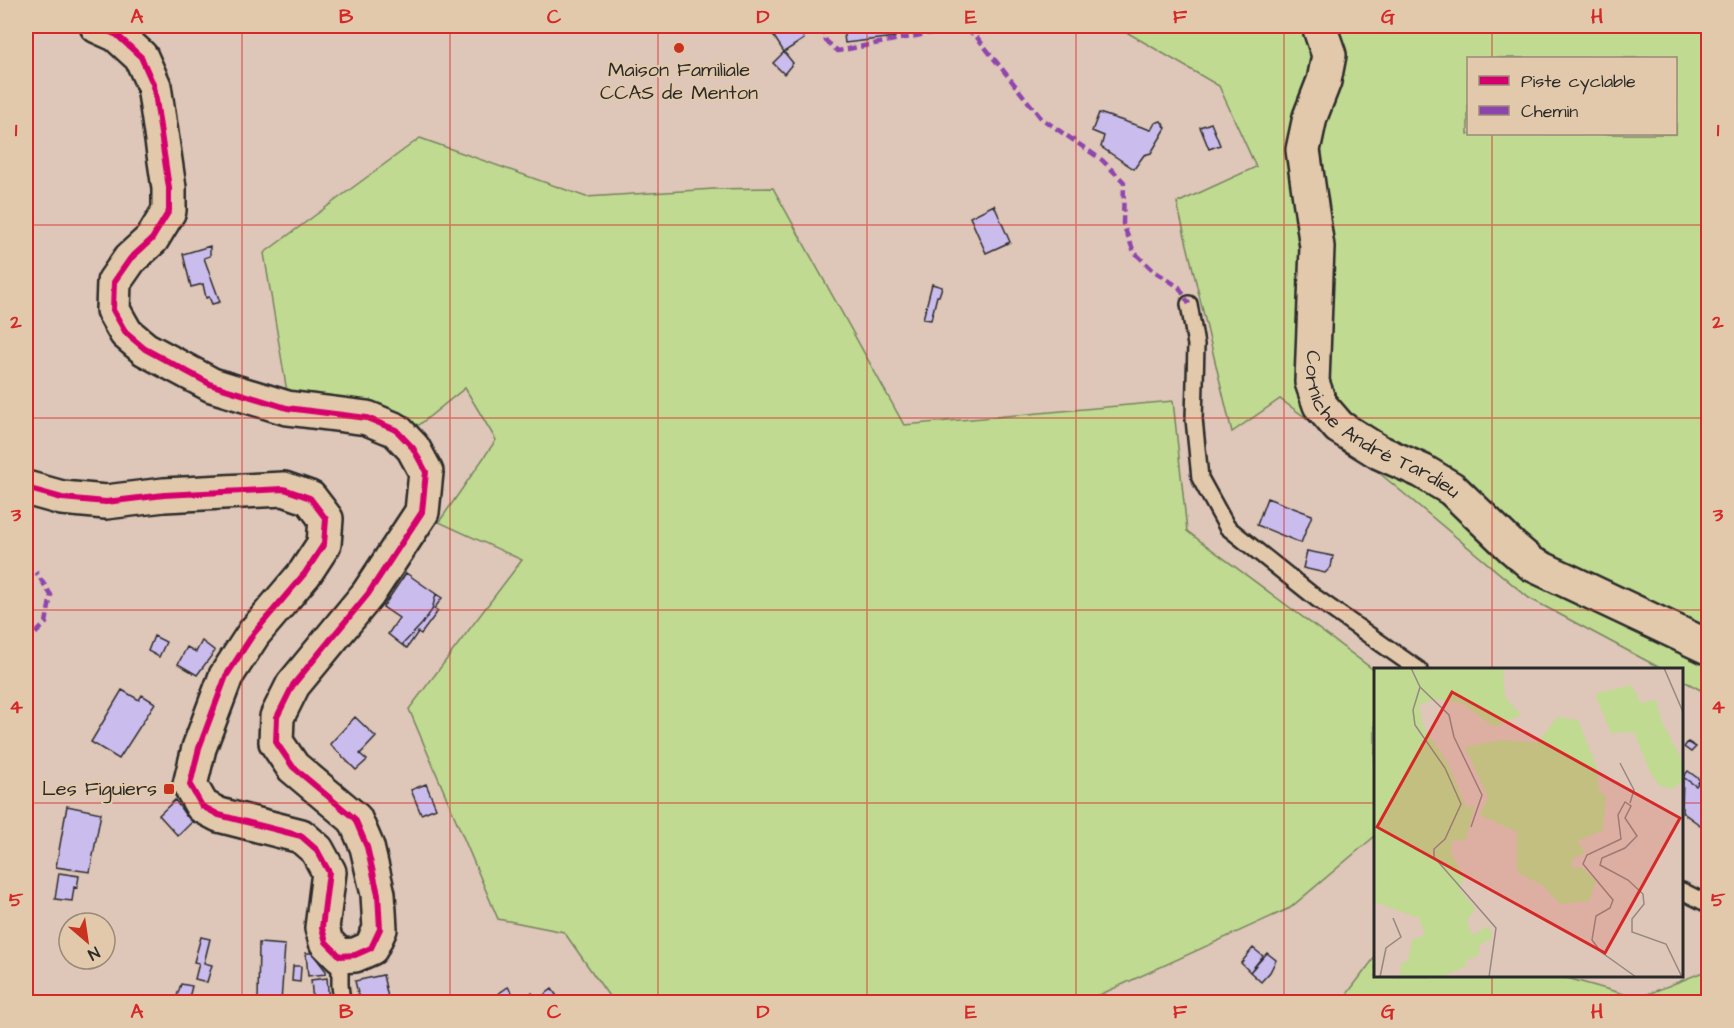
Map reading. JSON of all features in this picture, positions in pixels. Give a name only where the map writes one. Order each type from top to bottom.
[{"type":"street","points":[[26,488],[62,498],[106,502],[164,495],[284,489],[310,498],[326,519],[324,544],[304,573],[254,633],[226,676],[199,748],[190,785],[202,806],[219,815],[301,836],[317,850],[329,872],[322,928],[326,942],[340,956],[355,955],[371,948],[380,929],[378,894],[368,847],[355,819],[293,767],[276,742],[277,717],[292,685],[368,594],[422,512],[426,472],[412,448],[396,430],[367,418],[287,408],[212,385],[145,349],[126,333],[113,310],[114,282],[130,259],[152,239],[169,211],[170,188],[154,86],[141,57],[117,35],[97,26]]},
{"type":"street","name":"Corniche André Tardieu","points":[[1319,26],[1329,55],[1324,81],[1310,117],[1303,150],[1317,247],[1312,382],[1320,405],[1339,427],[1379,452],[1422,471],[1452,489],[1532,564],[1708,647]]},
{"type":"lane","points":[[1189,304],[1196,345],[1194,419],[1200,478],[1227,527],[1316,598],[1418,668]]},
{"type":"lane","points":[[1683,892],[1708,904]]},
{"type":"lane","points":[[340,956],[342,1002]]},
{"type":"green space","points":[[1116,26],[1708,26],[1708,694],[1683,681],[1683,668],[1660,668],[1529,598],[1365,461],[1280,399],[1232,432],[1177,203],[1256,167],[1219,86]]},
{"type":"green space","points":[[420,138],[586,197],[714,189],[773,188],[904,425],[1173,401],[1187,531],[1374,670],[1374,837],[1290,908],[1084,1002],[613,1002],[564,932],[498,919],[409,709],[522,560],[439,522],[496,440],[465,388],[419,425],[287,392],[264,253]]},
{"type":"green space","points":[[1374,958],[1374,977],[1564,977],[1638,998],[1708,970],[1708,1002],[1341,1002]]},
{"type":"building","points":[[767,26],[798,26],[804,39],[784,52]]},
{"type":"building","points":[[893,26],[895,37],[845,43],[843,27]]},
{"type":"building","points":[[784,52],[793,63],[784,74],[773,63]]},
{"type":"building","points":[[1099,113],[1151,130],[1155,123],[1161,121],[1166,128],[1151,153],[1144,155],[1134,169],[1101,147],[1104,136],[1092,131]]},
{"type":"building","points":[[1211,123],[1220,145],[1209,149],[1200,127]]},
{"type":"building","points":[[994,205],[1010,242],[986,253],[970,217]]},
{"type":"building","points":[[210,246],[210,256],[204,258],[220,302],[212,304],[209,297],[206,298],[203,284],[191,287],[183,254]]},
{"type":"building","points":[[932,284],[942,287],[937,296],[931,320],[923,319]]},
{"type":"building","points":[[1267,498],[1312,515],[1301,543],[1257,525]]},
{"type":"building","points":[[1307,551],[1333,556],[1331,567],[1325,573],[1303,568]]},
{"type":"building","points":[[406,573],[436,594],[432,610],[402,645],[388,634],[399,618],[383,607]]},
{"type":"building","points":[[436,594],[442,598],[434,609],[438,611],[421,634],[418,632],[407,648],[402,645],[432,610]]},
{"type":"building","points":[[154,636],[166,642],[159,657],[148,651]]},
{"type":"building","points":[[202,641],[215,651],[197,675],[178,664],[187,647],[196,652]]},
{"type":"building","points":[[122,690],[139,700],[142,695],[155,703],[119,759],[91,742]]},
{"type":"building","points":[[355,717],[376,737],[360,754],[367,760],[356,770],[330,744]]},
{"type":"building","points":[[1688,742],[1696,747],[1691,752],[1684,747]]},
{"type":"building","points":[[1688,771],[1700,780],[1696,786],[1683,777]]},
{"type":"building","points":[[1683,777],[1696,786],[1700,780],[1708,785],[1708,827],[1702,822],[1700,825],[1683,813]]},
{"type":"building","points":[[426,784],[436,808],[421,814],[411,790]]},
{"type":"building","points":[[175,800],[186,816],[196,818],[178,836],[159,815]]},
{"type":"building","points":[[67,806],[101,813],[90,872],[56,867]]},
{"type":"building","points":[[59,873],[79,876],[77,888],[74,887],[72,901],[55,899]]},
{"type":"building","points":[[201,937],[210,939],[204,963],[212,965],[207,982],[195,979],[199,963],[194,962]]},
{"type":"building","points":[[259,943],[285,945],[281,1002],[258,1001]]},
{"type":"building","points":[[1253,948],[1263,956],[1250,972],[1241,963]]},
{"type":"building","points":[[306,953],[312,953],[326,974],[308,976]]},
{"type":"building","points":[[1267,953],[1276,960],[1270,972],[1261,982],[1250,972]]},
{"type":"building","points":[[293,966],[301,966],[300,982],[292,981]]},
{"type":"building","points":[[383,975],[389,1002],[360,1002],[355,981]]},
{"type":"building","points":[[327,978],[329,1002],[313,1002],[311,980]]},
{"type":"building","points":[[181,984],[192,986],[188,1002],[175,1002]]},
{"type":"building","points":[[508,987],[519,1002],[490,1002],[489,1000]]},
{"type":"building","points":[[552,989],[561,1002],[533,1002],[537,1000]]},
{"type":"building","points":[[532,993],[537,1000],[519,1002]]},
{"type":"marked path","points":[[821,26],[826,41],[838,51],[962,27],[976,36],[1041,118],[1102,160],[1124,182],[1123,224],[1134,252],[1154,271],[1179,287],[1189,304]]},
{"type":"marked path","points":[[26,643],[46,623],[51,595],[36,572]]},
{"type":"cycle path","points":[[26,488],[62,498],[106,502],[164,495],[284,489],[310,498],[326,519],[324,544],[305,573],[254,633],[226,676],[199,748],[190,785],[202,806],[219,815],[301,836],[317,850],[329,872],[322,928],[326,942],[340,956],[355,955],[371,948],[380,929],[378,894],[367,847],[355,819],[293,767],[276,742],[277,717],[293,685],[368,594],[422,512],[426,472],[413,448],[396,430],[367,418],[287,408],[212,385],[145,349],[126,333],[113,310],[114,282],[130,259],[152,239],[169,211],[169,188],[154,86],[141,57],[117,35],[97,26]]},
{"type":"place","name":"Maison Familiale CCAS de Menton","points":[[679,48]]},
{"type":"place","name":"Les Figuiers","points":[[169,789]]}]
